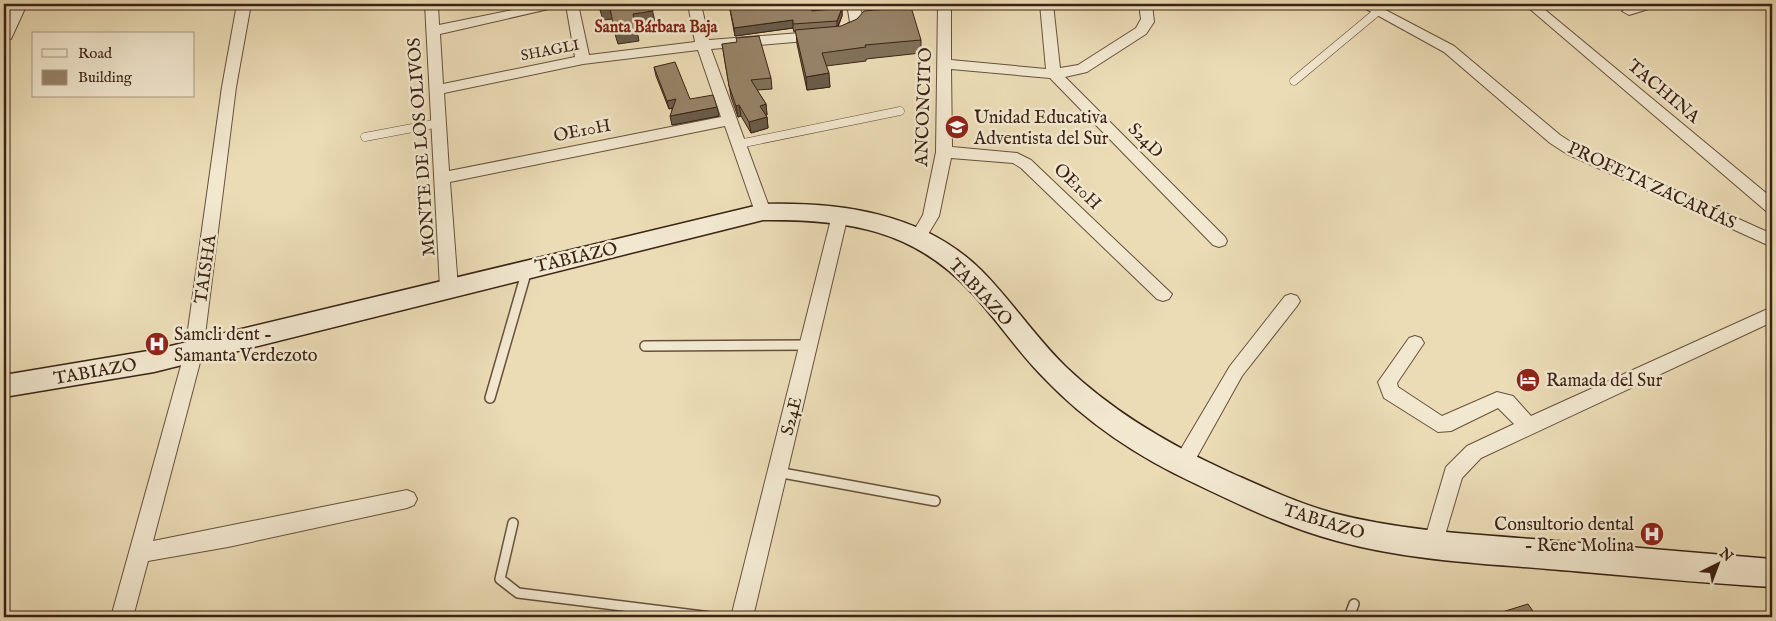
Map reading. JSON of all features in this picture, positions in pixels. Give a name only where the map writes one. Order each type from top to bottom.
[{"type":"street","points":[[4,40],[20,4]]},
{"type":"street","name":"TAISHA","points":[[122,617],[194,351],[229,87],[244,4]]},
{"type":"street","name":"MONTE DE LOS OLIVOS","points":[[431,4],[449,288]]},
{"type":"street","points":[[432,30],[560,4]]},
{"type":"street","points":[[572,4],[583,60]]},
{"type":"street","points":[[694,4],[703,45],[763,212]]},
{"type":"street","name":"SHAGLI","points":[[436,90],[583,60],[703,45],[841,34],[852,28],[857,22],[853,4]]},
{"type":"street","name":"ANCONCITO","points":[[918,237],[931,216],[944,152],[944,4]]},
{"type":"street","points":[[1046,4],[1054,74]]},
{"type":"street","points":[[945,64],[1054,74],[1089,66],[1147,25],[1146,4]]},
{"type":"street","name":"TACHINA","points":[[1530,4],[1772,207]]},
{"type":"street","points":[[1629,11],[1650,4]]},
{"type":"street","name":"PROFETA ZACARÍAS","points":[[1370,8],[1449,49],[1556,139],[1572,150],[1772,241]]},
{"type":"street","name":"S24D","points":[[1054,74],[1219,241]]},
{"type":"street","name":"OE10H","points":[[442,178],[731,120]]},
{"type":"street","name":"OE10H","points":[[944,152],[1017,158],[1026,164],[1163,294]]},
{"type":"street","name":"TABIAZO","points":[[4,386],[154,361],[763,212],[802,211],[840,215],[883,224],[918,237],[960,266],[1061,379],[1104,415],[1182,464],[1284,510],[1322,523],[1377,537],[1432,545],[1772,574]]},
{"type":"street","name":"S24E","points":[[742,617],[840,215]]},
{"type":"street","points":[[1182,464],[1236,371],[1291,301]]},
{"type":"street","points":[[1432,545],[1453,473],[1474,452],[1772,314]]},
{"type":"street","points":[[1415,343],[1387,382],[1391,392],[1438,424],[1444,425],[1497,400],[1506,402],[1529,427]]},
{"type":"street","points":[[139,553],[228,537],[407,499]]},
{"type":"lane","points":[[1294,81],[1370,8]]},
{"type":"lane","points":[[739,144],[900,111]]},
{"type":"lane","points":[[365,137],[438,123]]},
{"type":"lane","points":[[490,398],[527,269]]},
{"type":"lane","points":[[645,346],[808,345]]},
{"type":"lane","points":[[778,472],[935,501]]},
{"type":"lane","points":[[513,523],[500,579],[518,593],[685,616],[711,617]]},
{"type":"lane","points":[[1349,617],[1354,604]]},
{"type":"building","points":[[598,4],[651,4],[653,11],[633,14],[636,31],[615,34],[610,8],[600,10]]},
{"type":"building","points":[[729,4],[810,4],[812,11],[842,8],[837,21],[793,24],[793,20],[734,28]]},
{"type":"building","points":[[911,7],[921,40],[865,45],[866,47],[822,53],[829,73],[806,77],[795,30],[841,26],[857,19],[864,11]]},
{"type":"building","points":[[759,36],[771,78],[751,80],[766,104],[760,106],[767,117],[749,122],[739,105],[736,106],[729,86],[722,44],[737,42],[736,38]]},
{"type":"building","points":[[675,62],[690,99],[713,95],[717,107],[670,116],[676,99],[667,101],[654,67]]},
{"type":"building","points":[[1528,604],[1537,617],[1486,617]]},
{"type":"place","name":"Unidad Educativa Adventista del Sur","points":[[957,127]]},
{"type":"place","name":"Samcli dent - Samanta Verdezoto","points":[[157,344]]},
{"type":"place","name":"Ramada del Sur","points":[[1528,380]]},
{"type":"place","name":"Consultorio dental - Rene Molina","points":[[1652,534]]},
{"type":"district","name":"Santa Bárbara Baja","points":[[656,26]]}]
